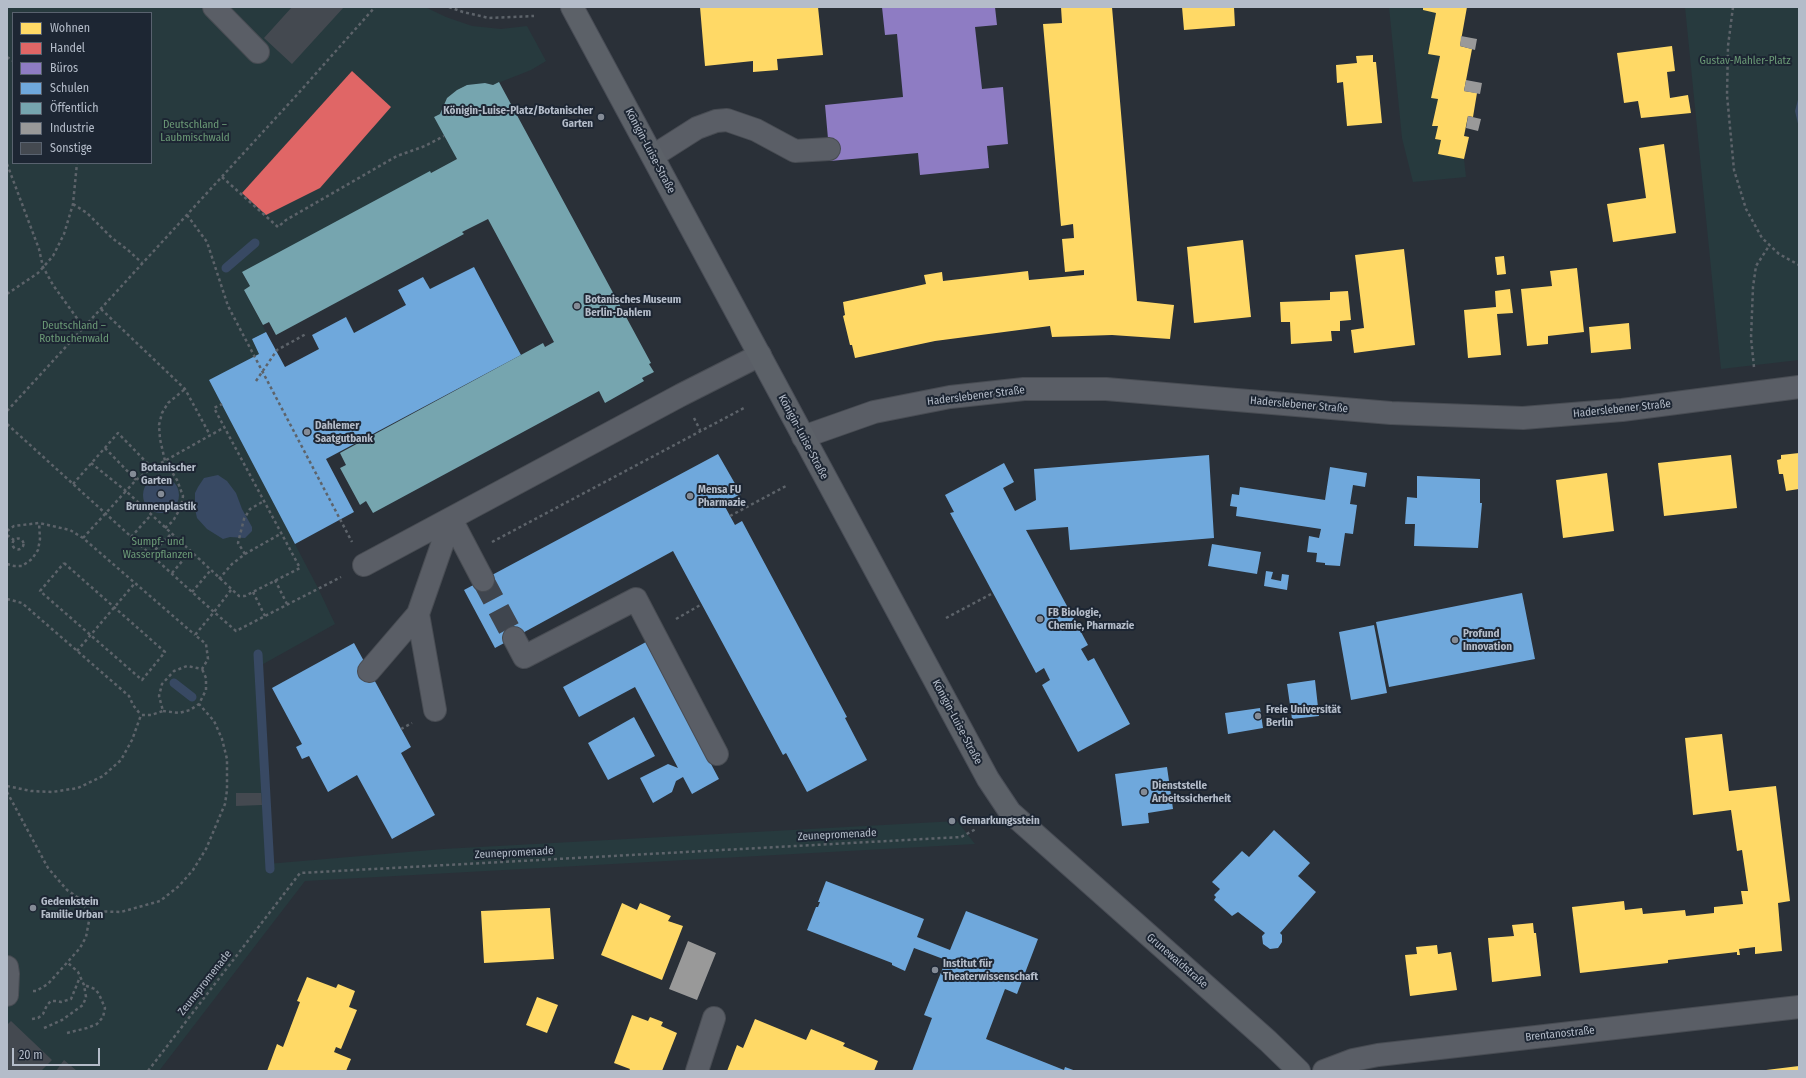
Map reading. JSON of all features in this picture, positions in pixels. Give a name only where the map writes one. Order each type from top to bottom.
[{"type":"main road","name":"Königin-Luise-Straße","points":[[572,7],[988,779],[1010,812],[1053,852]]},
{"type":"main road","name":"Grunewaldstraße","points":[[1053,852],[1268,1041],[1299,1071]]},
{"type":"street","points":[[214,7],[258,52]]},
{"type":"street","points":[[653,156],[697,128],[716,121],[727,120],[756,130],[795,151],[829,149]]},
{"type":"street","points":[[364,565],[687,392],[760,356]]},
{"type":"street","name":"Haderslebener Straße","points":[[803,437],[874,412],[950,397],[1024,389],[1106,388],[1391,413],[1523,418],[1622,410],[1799,387]]},
{"type":"street","points":[[451,519],[483,580]]},
{"type":"street","points":[[369,671],[418,614],[451,519]]},
{"type":"street","points":[[514,638],[524,657],[636,598],[717,754]]},
{"type":"street","points":[[418,614],[435,710]]},
{"type":"street","points":[[7,967],[7,995]]},
{"type":"street","name":"Brentanostraße","points":[[1324,1071],[1353,1060],[1378,1054],[1799,1007]]},
{"type":"street","points":[[697,1071],[714,1018]]},
{"type":"path","points":[[7,411],[222,177],[375,7]]},
{"type":"path","points":[[449,7],[489,18],[534,16]]},
{"type":"path","points":[[1733,7],[1728,46],[1728,95],[1734,170],[1746,209],[1762,238],[1768,246],[1789,261],[1799,265]]},
{"type":"path","points":[[222,177],[278,227],[286,220],[397,156],[425,146],[444,136]]},
{"type":"path","points":[[7,164],[36,242],[43,267],[52,285],[84,328]]},
{"type":"path","points":[[7,294],[38,273],[53,256],[64,234],[73,204],[77,164]]},
{"type":"path","points":[[73,204],[87,213],[112,238],[128,250],[142,264]]},
{"type":"path","points":[[7,424],[214,612],[236,630],[364,565],[228,306],[207,242],[187,215]]},
{"type":"path","points":[[1751,338],[1753,287],[1756,266],[1768,246]]},
{"type":"path","points":[[101,309],[185,389],[210,435]]},
{"type":"path","points":[[256,382],[277,350],[306,334]]},
{"type":"path","points":[[164,528],[173,521],[181,507],[183,496],[177,480],[165,461],[160,439],[159,425],[162,413],[168,403],[185,389]]},
{"type":"path","points":[[91,463],[126,491],[231,590],[239,596],[245,596],[300,568],[214,408],[222,404]]},
{"type":"path","points":[[469,554],[744,408]]},
{"type":"path","points":[[83,538],[136,480],[152,468],[225,427]]},
{"type":"path","points":[[73,484],[118,433],[152,468]]},
{"type":"path","points":[[105,448],[136,480]]},
{"type":"path","points":[[730,516],[786,486]]},
{"type":"path","points":[[245,554],[238,543],[246,516],[250,510],[264,501]]},
{"type":"path","points":[[132,537],[151,515]]},
{"type":"path","points":[[7,564],[22,566],[32,559],[38,550],[40,538],[39,523]]},
{"type":"path","points":[[7,531],[14,526],[39,523],[70,530],[83,538],[206,644],[208,659],[202,669]]},
{"type":"path","points":[[219,579],[232,564],[245,554],[282,533]]},
{"type":"path","points":[[151,554],[171,534]]},
{"type":"path","points":[[7,535],[14,540]]},
{"type":"path","points":[[19,538],[22,540],[22,548],[18,550],[14,549],[12,544],[14,540],[19,538]]},
{"type":"path","points":[[172,573],[190,552]]},
{"type":"path","points":[[64,563],[165,652],[142,680],[91,635],[40,591],[64,563]]},
{"type":"path","points":[[192,592],[210,571]]},
{"type":"path","points":[[275,580],[287,604]]},
{"type":"path","points":[[77,651],[135,583]]},
{"type":"path","points":[[195,635],[231,590]]},
{"type":"path","points":[[253,592],[265,616]]},
{"type":"path","points":[[946,618],[993,593]]},
{"type":"path","points":[[7,599],[22,603],[129,696],[133,705],[141,715]]},
{"type":"path","points":[[163,710],[159,696],[162,684],[170,675],[174,671],[187,666],[202,669]]},
{"type":"path","points":[[141,715],[151,715],[163,710],[179,713],[190,710],[199,704],[206,690],[206,678],[202,669]]},
{"type":"path","points":[[88,911],[121,912],[160,901],[179,886],[206,849],[225,804],[227,790],[227,759],[222,739],[214,721],[199,704]]},
{"type":"path","points":[[7,786],[31,791],[52,792],[78,788],[103,776],[121,760],[132,740],[141,715]]},
{"type":"path","points":[[7,792],[48,868],[68,890],[80,899],[88,911],[89,921],[86,937],[80,948],[48,984],[36,991],[30,991]]},
{"type":"path","name":"Zeunepromenade","points":[[148,1071],[300,873],[961,837],[976,829]]},
{"type":"path","points":[[44,1028],[62,1020],[84,1005],[86,997],[84,986],[78,972],[68,963]]},
{"type":"path","points":[[32,1019],[38,1018],[43,1014],[47,1005],[51,1001],[56,1000],[61,1002],[71,999],[80,976]]},
{"type":"path","points":[[67,1033],[88,1028],[96,1024],[103,1016],[105,1008],[99,994],[95,989],[84,986]]},
{"type":"green space","name":"Botanischer Garten","points":[[7,7],[425,7],[446,17],[472,26],[501,29],[527,26],[546,61],[531,70],[493,85],[485,83],[467,85],[457,90],[447,98],[440,114],[434,117],[457,159],[242,273],[250,286],[244,290],[266,332],[252,339],[259,354],[209,380],[318,588],[335,624],[256,668],[267,864],[443,849],[957,821],[975,844],[305,881],[159,1071],[7,1071]]},
{"type":"green space","points":[[1389,7],[1423,7],[1423,10],[1436,13],[1428,53],[1440,56],[1432,98],[1438,99],[1432,125],[1438,126],[1435,139],[1441,140],[1438,154],[1464,159],[1466,177],[1413,182],[1402,138]]},
{"type":"green space","name":"Gustav-Mahler-Platz","points":[[1685,7],[1799,7],[1799,360],[1721,369]]},
{"type":"water","points":[[1799,96],[1799,128],[1795,111]]},
{"type":"water","points":[[218,475],[227,481],[236,493],[242,509],[252,527],[252,531],[245,538],[230,537],[223,539],[207,529],[197,518],[195,509],[195,493],[204,478]]},
{"type":"water","name":"Brunnenplastik","points":[[165,477],[174,482],[178,488],[178,502],[174,508],[165,513],[157,513],[148,508],[144,502],[143,491],[148,482],[154,478]]},
{"type":"building: Wohnen","points":[[700,7],[818,7],[823,55],[777,59],[778,70],[753,72],[753,61],[705,66]]},
{"type":"building: Wohnen","points":[[1061,7],[1112,7],[1137,301],[1174,305],[1170,339],[1112,335],[1052,337],[1050,326],[935,341],[855,358],[852,345],[850,345],[843,316],[845,315],[843,302],[926,284],[924,275],[942,272],[943,281],[1028,271],[1029,280],[1084,275],[1084,270],[1065,272],[1062,239],[1074,238],[1073,224],[1061,226],[1043,24],[1062,23]]},
{"type":"building: Wohnen","points":[[1182,7],[1234,7],[1235,26],[1184,30]]},
{"type":"building: Wohnen","points":[[1423,7],[1467,7],[1460,46],[1472,49],[1464,91],[1477,93],[1473,117],[1468,116],[1464,136],[1469,137],[1464,159],[1438,154],[1441,140],[1435,139],[1438,126],[1432,126],[1438,99],[1431,98],[1440,56],[1428,54],[1436,13],[1423,10]]},
{"type":"building: Wohnen","points":[[1672,46],[1675,71],[1667,72],[1670,98],[1688,95],[1691,113],[1641,118],[1638,101],[1624,103],[1617,53]]},
{"type":"building: Wohnen","points":[[1373,55],[1373,62],[1376,62],[1382,123],[1347,126],[1343,82],[1337,83],[1336,65],[1357,63],[1356,56]]},
{"type":"building: Wohnen","points":[[1664,144],[1676,233],[1613,242],[1607,204],[1646,198],[1639,148]]},
{"type":"building: Wohnen","points":[[1243,240],[1251,317],[1194,323],[1187,247]]},
{"type":"building: Wohnen","points":[[1404,249],[1415,345],[1354,353],[1351,330],[1364,328],[1355,255]]},
{"type":"building: Wohnen","points":[[1504,256],[1506,274],[1497,275],[1495,257]]},
{"type":"building: Wohnen","points":[[1577,268],[1584,332],[1548,336],[1548,344],[1527,346],[1521,289],[1552,286],[1550,271]]},
{"type":"building: Wohnen","points":[[1510,289],[1513,313],[1497,314],[1501,355],[1468,358],[1464,310],[1496,307],[1495,291]]},
{"type":"building: Wohnen","points":[[1348,291],[1351,320],[1340,321],[1340,331],[1331,331],[1332,341],[1291,344],[1290,322],[1281,322],[1280,302],[1330,300],[1330,292]]},
{"type":"building: Wohnen","points":[[1629,323],[1631,349],[1591,353],[1589,327]]},
{"type":"building: Wohnen","points":[[1799,453],[1799,489],[1786,491],[1783,474],[1779,474],[1777,460],[1781,459],[1781,455]]},
{"type":"building: Wohnen","points":[[1731,455],[1737,508],[1664,516],[1658,463]]},
{"type":"building: Wohnen","points":[[1607,473],[1614,531],[1563,538],[1556,480]]},
{"type":"building: Wohnen","points":[[1722,734],[1729,791],[1776,786],[1790,901],[1778,903],[1782,951],[1755,954],[1755,947],[1739,949],[1740,955],[1737,955],[1737,952],[1668,960],[1668,963],[1580,973],[1572,907],[1624,901],[1625,910],[1642,908],[1643,914],[1685,910],[1686,916],[1714,913],[1714,907],[1743,904],[1741,891],[1748,891],[1742,850],[1737,851],[1731,810],[1693,815],[1685,738]]},
{"type":"building: Wohnen","points":[[622,903],[637,910],[640,903],[671,916],[668,921],[683,926],[662,980],[601,955]]},
{"type":"building: Wohnen","points":[[550,908],[554,959],[484,963],[481,911]]},
{"type":"building: Wohnen","points":[[1533,923],[1534,933],[1536,933],[1541,976],[1492,982],[1488,938],[1514,936],[1512,925]]},
{"type":"building: Wohnen","points":[[1437,945],[1438,954],[1451,952],[1457,990],[1410,996],[1405,955],[1417,954],[1416,947]]},
{"type":"building: Wohnen","points":[[307,977],[336,988],[338,984],[355,991],[349,1007],[357,1010],[341,1049],[336,1047],[334,1052],[351,1059],[346,1071],[267,1071],[277,1044],[283,1047],[300,1002],[297,1001]]},
{"type":"building: Wohnen","points":[[537,997],[558,1005],[547,1033],[526,1025]]},
{"type":"building: Wohnen","points":[[632,1015],[648,1021],[650,1017],[663,1022],[661,1026],[677,1033],[662,1071],[629,1071],[630,1069],[614,1063]]},
{"type":"building: Wohnen","points":[[755,1019],[806,1040],[811,1029],[845,1043],[843,1046],[878,1061],[874,1071],[727,1071],[737,1045],[743,1048]]},
{"type":"building: Wohnen","points":[[1799,1066],[1799,1071],[1766,1071],[1766,1070]]},
{"type":"building: Handel","points":[[352,71],[391,107],[320,188],[266,215],[242,193]]},
{"type":"building: Büros","points":[[882,7],[995,7],[997,25],[975,27],[982,89],[1003,87],[1008,144],[987,146],[989,168],[920,175],[918,153],[830,161],[825,105],[903,97],[897,34],[885,35]]},
{"type":"building: Schulen","name":"Dahlemer Saatgutbank","points":[[474,267],[521,355],[326,459],[354,512],[295,544],[209,380],[259,354],[252,339],[266,332],[285,367],[319,349],[312,335],[346,317],[354,333],[406,305],[398,290],[423,277],[430,289]]},
{"type":"building: Schulen","points":[[718,454],[741,494],[723,503],[735,525],[742,521],[847,717],[845,718],[867,760],[807,792],[786,753],[783,755],[673,551],[495,648],[464,590]]},
{"type":"building: Schulen","points":[[1209,455],[1214,538],[1070,550],[1068,527],[1026,530],[1088,645],[1081,649],[1088,661],[1094,658],[1130,724],[1078,752],[1042,685],[1050,680],[1044,668],[1036,673],[950,513],[954,512],[945,495],[1004,463],[1014,482],[1003,488],[1015,511],[1036,500],[1034,469]]},
{"type":"building: Schulen","points":[[1330,467],[1367,473],[1365,487],[1353,485],[1350,504],[1357,505],[1353,534],[1345,533],[1340,566],[1325,565],[1325,563],[1316,562],[1317,553],[1307,552],[1309,536],[1319,538],[1321,529],[1236,516],[1237,507],[1230,506],[1232,494],[1239,495],[1240,487],[1325,500]]},
{"type":"building: Schulen","points":[[1417,476],[1480,479],[1480,503],[1482,503],[1478,548],[1414,546],[1415,524],[1405,524],[1407,497],[1417,498]]},
{"type":"building: Schulen","points":[[1212,544],[1261,552],[1257,574],[1208,566]]},
{"type":"building: Schulen","points":[[1266,571],[1273,572],[1271,579],[1281,581],[1282,574],[1289,575],[1287,590],[1264,586]]},
{"type":"building: Schulen","name":"Profund Innovation","points":[[1522,593],[1535,659],[1389,687],[1376,622]]},
{"type":"building: Schulen","points":[[1374,625],[1387,693],[1351,700],[1339,632]]},
{"type":"building: Schulen","points":[[646,642],[719,779],[692,794],[683,777],[676,781],[672,792],[653,803],[640,778],[668,764],[678,768],[635,687],[579,717],[563,687]]},
{"type":"building: Schulen","points":[[354,643],[411,747],[401,753],[435,815],[392,839],[357,775],[328,792],[309,756],[302,759],[296,747],[302,744],[272,688]]},
{"type":"building: Schulen","points":[[1315,680],[1319,716],[1292,719],[1287,684]]},
{"type":"building: Schulen","points":[[1260,708],[1263,728],[1228,734],[1225,713]]},
{"type":"building: Schulen","points":[[634,717],[655,756],[608,780],[588,743]]},
{"type":"building: Schulen","name":"Dienststelle Arbeitssicherheit","points":[[1167,767],[1173,809],[1148,813],[1149,823],[1122,826],[1115,774]]},
{"type":"building: Schulen","points":[[1274,830],[1310,863],[1298,876],[1316,892],[1280,933],[1282,935],[1282,942],[1278,948],[1270,949],[1263,944],[1262,936],[1265,933],[1238,912],[1232,916],[1214,900],[1216,897],[1214,895],[1220,889],[1212,882],[1242,851],[1249,857]]},
{"type":"building: Schulen","points":[[826,881],[924,919],[917,937],[950,950],[966,911],[1038,939],[1017,994],[1005,989],[986,1039],[1064,1070],[1065,1067],[1076,1071],[912,1071],[932,1018],[924,1015],[946,960],[914,948],[905,971],[892,965],[892,963],[807,930],[816,907],[818,907],[820,902],[818,902]]},
{"type":"building: Öffentlich","name":"Botanisches Museum Berlin-Dahlem","points":[[499,82],[651,363],[649,364],[654,372],[642,378],[644,381],[605,403],[599,391],[373,513],[366,501],[360,505],[340,468],[346,465],[340,453],[543,343],[545,347],[554,342],[488,219],[462,232],[464,234],[276,335],[269,322],[263,325],[244,290],[250,286],[242,272],[430,171],[431,173],[457,159],[434,117],[440,114],[447,98],[457,90],[467,85],[485,83],[493,85]]},
{"type":"building: Industrie","points":[[1461,36],[1477,39],[1475,50],[1460,46]]},
{"type":"building: Industrie","points":[[1466,80],[1482,83],[1480,94],[1464,91]]},
{"type":"building: Industrie","points":[[1468,116],[1481,119],[1478,131],[1466,128]]},
{"type":"building: Industrie","points":[[688,941],[716,953],[697,1000],[669,989]]},
{"type":"building: Sonstige","points":[[292,7],[344,7],[292,64],[264,38]]},
{"type":"building: Sonstige","points":[[236,793],[261,793],[262,805],[236,806]]},
{"type":"building: Sonstige","points":[[11,1021],[52,1060],[41,1071],[7,1071],[7,1025]]},
{"type":"building: Sonstige","points":[[64,1060],[77,1071],[56,1071]]},
{"type":"waterway","points":[[226,268],[255,243]]},
{"type":"waterway","points":[[258,654],[270,869]]},
{"type":"waterway","points":[[174,683],[192,697]]},
{"type":"tunnel","points":[[483,580],[514,638]]},
{"type":"place","name":"Königin-Luise-Platz/Botanischer Garten","points":[[601,117]]},
{"type":"place","name":"Botanisches Museum Berlin-Dahlem","points":[[577,306]]},
{"type":"place","name":"Dahlemer Saatgutbank","points":[[307,432]]},
{"type":"place","name":"Botanischer Garten","points":[[133,474]]},
{"type":"place","name":"Brunnenplastik","points":[[161,494]]},
{"type":"place","name":"Mensa FU Pharmazie","points":[[690,496]]},
{"type":"place","name":"FB Biologie, Chemie, Pharmazie","points":[[1040,619]]},
{"type":"place","name":"Profund Innovation","points":[[1455,640]]},
{"type":"place","name":"Freie Universität Berlin","points":[[1258,716]]},
{"type":"place","name":"Dienststelle Arbeitssicherheit","points":[[1144,792]]},
{"type":"place","name":"Gemarkungsstein","points":[[952,821]]},
{"type":"place","name":"Gedenkstein Familie Urban","points":[[33,908]]},
{"type":"place","name":"Institut für Theaterwissenschaft","points":[[935,970]]},
{"type":"park label","name":"Deutschland – Laubmischwald","points":[[195,131]]},
{"type":"park label","name":"Deutschland – Rotbuchenwald","points":[[74,332]]},
{"type":"park label","name":"Sumpf- und Wasserpflanzen","points":[[158,548]]}]
